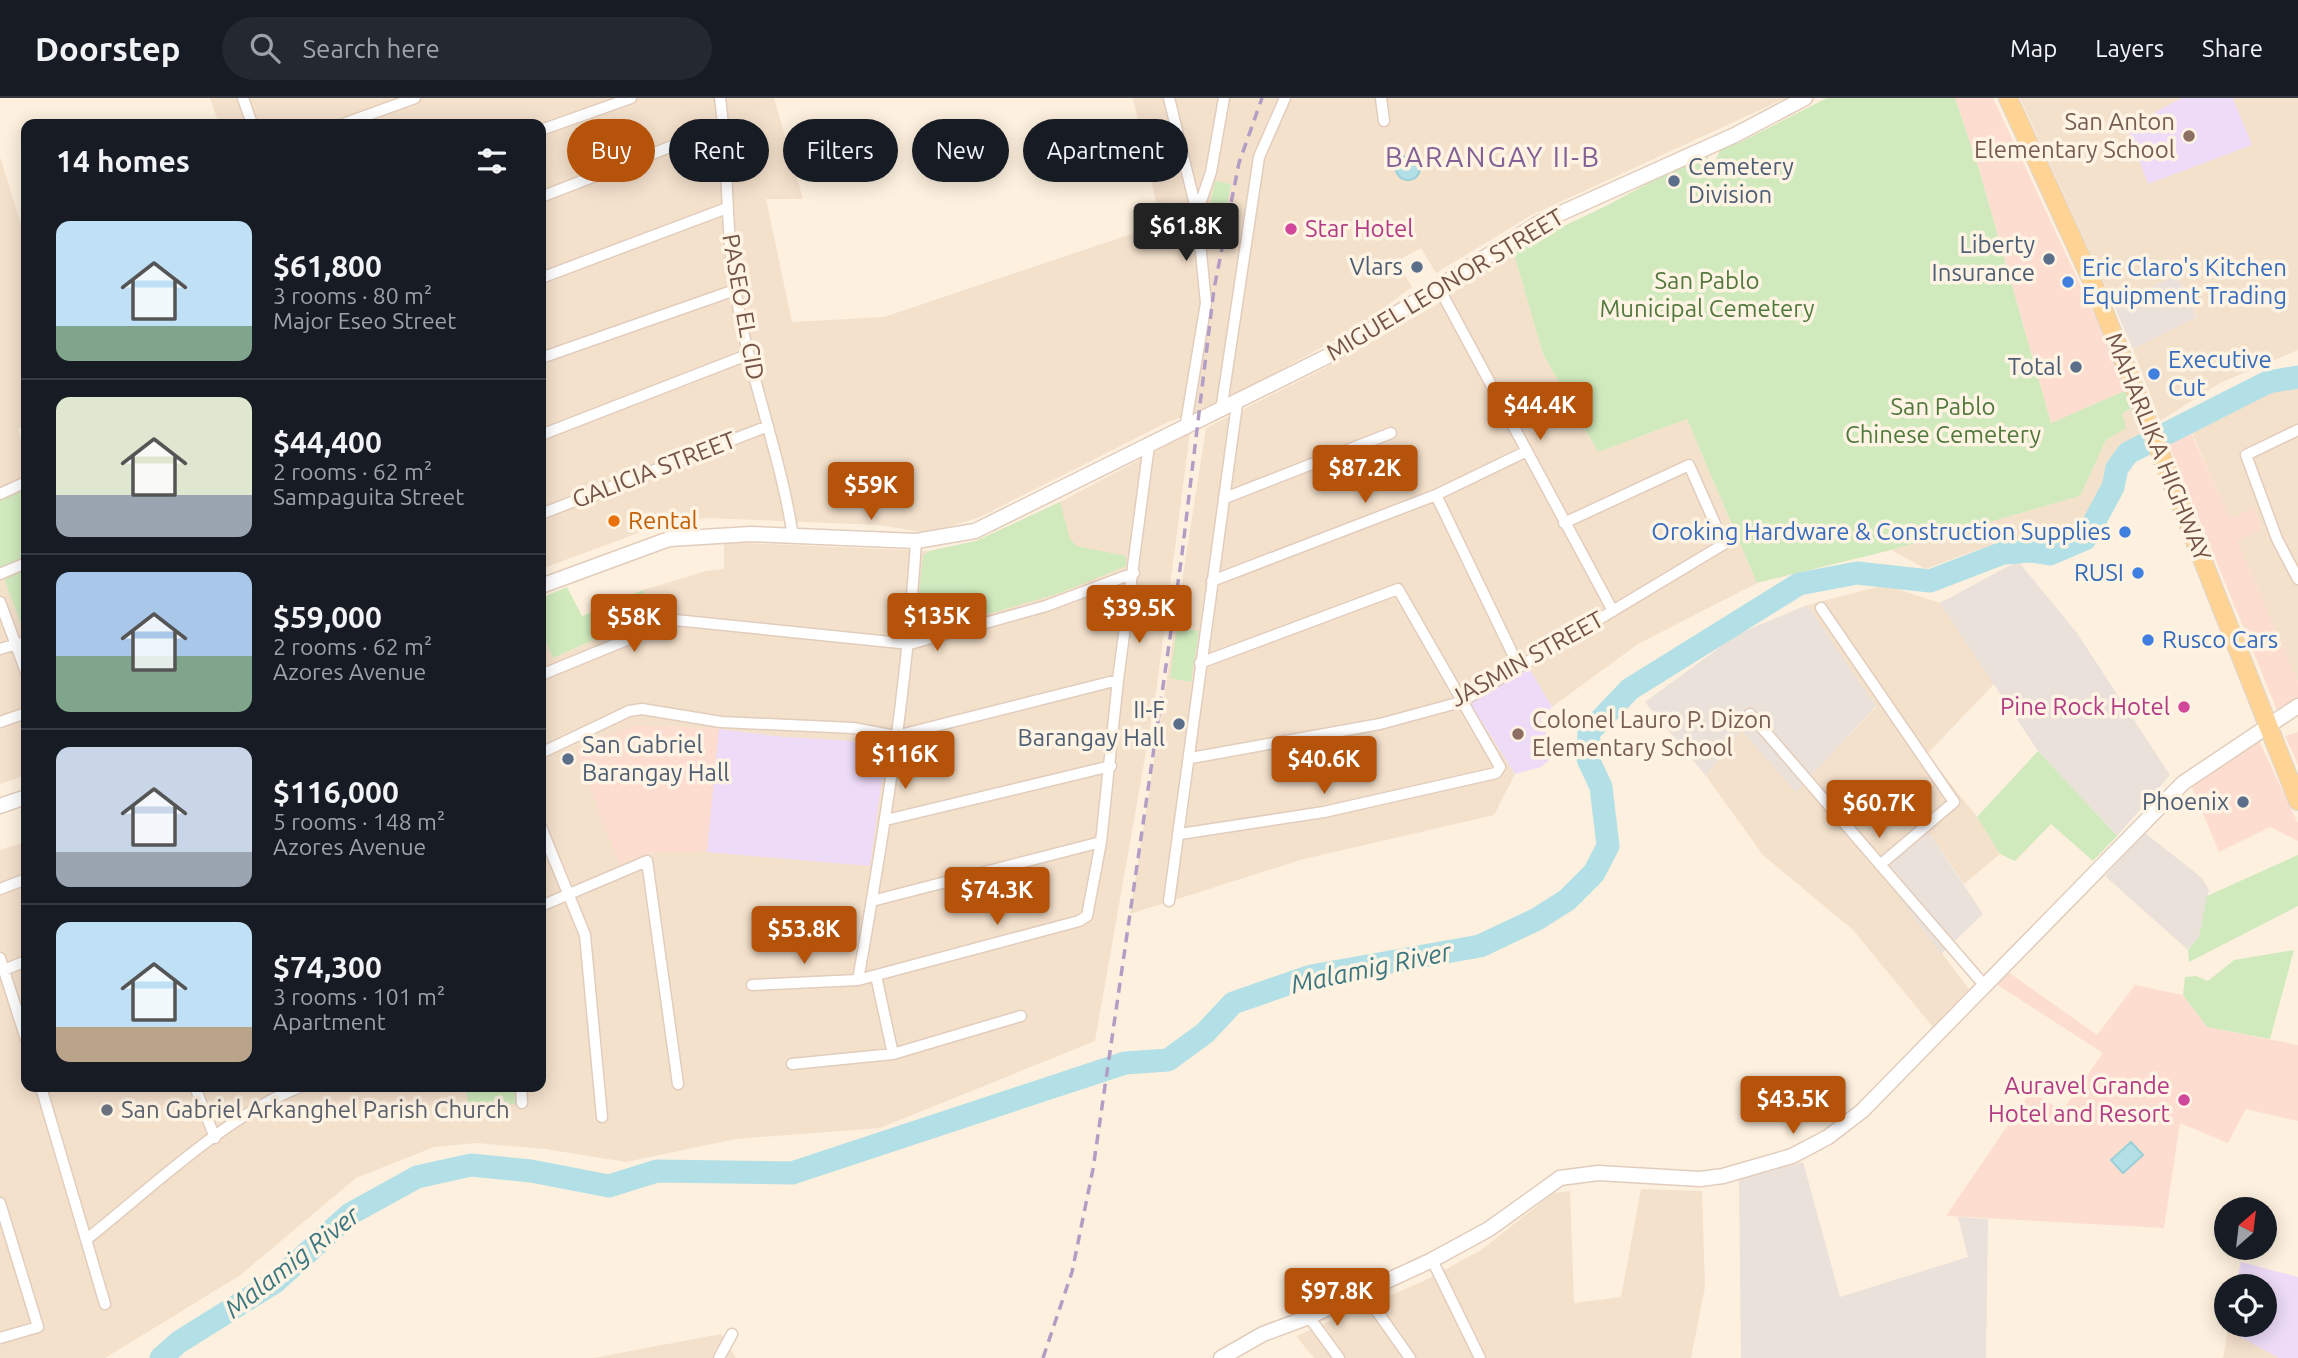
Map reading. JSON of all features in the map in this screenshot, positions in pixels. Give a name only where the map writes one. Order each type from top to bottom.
[{"type":"main road","name":"MAHARLIKA HIGHWAY","points":[[2008,98],[2092,281],[2298,801]]},
{"type":"street","points":[[243,98],[250,119]]},
{"type":"street","points":[[357,119],[415,98]]},
{"type":"street","points":[[546,128],[631,98]]},
{"type":"street","name":"PASEO EL CID","points":[[720,98],[723,119]]},
{"type":"street","points":[[1169,98],[1197,213],[1206,303],[1185,430]]},
{"type":"street","points":[[1197,213],[1211,172],[1224,98]]},
{"type":"street","points":[[1221,411],[1259,157],[1285,98]]},
{"type":"street","points":[[1381,98],[1384,121]]},
{"type":"street","name":"MIGUEL LEONOR STREET","points":[[546,584],[669,539],[711,534],[916,541],[975,531],[1185,430],[1336,352],[1539,223],[1735,135],[1805,98]]},
{"type":"street","points":[[546,195],[669,147]]},
{"type":"street","name":"PASEO EL CID","points":[[726,182],[735,290],[747,355],[768,426],[793,537]]},
{"type":"street","points":[[546,276],[727,208]]},
{"type":"street","points":[[1438,288],[1613,611]]},
{"type":"street","points":[[546,356],[735,290]]},
{"type":"street","points":[[546,433],[747,355]]},
{"type":"street","points":[[1169,901],[1191,758],[1200,663],[1237,404]]},
{"type":"street","name":"GALICIA STREET","points":[[546,512],[768,426]]},
{"type":"street","points":[[2298,430],[2246,455],[2277,540],[2298,579]]},
{"type":"street","points":[[1225,498],[1391,433]]},
{"type":"street","points":[[752,985],[858,980],[1083,919],[1090,906],[1101,842],[1118,680],[1149,445]]},
{"type":"street","points":[[1212,581],[1436,495],[1527,451]]},
{"type":"street","name":"JASMIN STREET","points":[[1191,758],[1380,724],[1461,702],[1724,544],[1689,465],[1564,523]]},
{"type":"street","points":[[0,494],[21,484]]},
{"type":"street","points":[[1436,495],[1519,667]]},
{"type":"street","points":[[858,980],[886,820],[910,644],[916,541]]},
{"type":"street","points":[[0,574],[21,565]]},
{"type":"street","points":[[546,673],[675,621],[910,644],[1046,607],[1134,573]]},
{"type":"street","points":[[1180,834],[1324,812],[1496,773],[1500,765],[1461,702],[1398,589],[1200,663]]},
{"type":"street","points":[[0,602],[21,640]]},
{"type":"street","points":[[1821,608],[1954,802],[1880,864]]},
{"type":"street","points":[[0,649],[21,642]]},
{"type":"street","points":[[546,751],[629,712],[642,709],[721,722],[853,728],[896,736],[1118,680]]},
{"type":"street","points":[[1221,1358],[1263,1334],[1364,1293],[1432,1260],[1489,1229],[1560,1178],[1598,1173],[1700,1179],[1723,1176],[1792,1156],[1828,1137],[1862,1111],[2183,783],[2298,706]]},
{"type":"street","points":[[1750,714],[1985,986]]},
{"type":"street","points":[[0,722],[21,715]]},
{"type":"street","points":[[886,820],[1111,766]]},
{"type":"street","points":[[0,806],[21,799]]},
{"type":"street","points":[[546,839],[585,935],[602,1117]]},
{"type":"street","points":[[872,901],[1101,842]]},
{"type":"street","points":[[546,904],[647,861],[678,1084]]},
{"type":"street","points":[[0,890],[21,881]]},
{"type":"street","points":[[0,958],[21,1023]]},
{"type":"street","points":[[4,970],[21,963]]},
{"type":"street","points":[[876,975],[893,1054]]},
{"type":"street","points":[[792,1064],[893,1054],[1021,1016]]},
{"type":"street","points":[[43,1092],[105,1304]]},
{"type":"street","points":[[197,1092],[215,1138]]},
{"type":"street","points":[[87,1239],[215,1138],[271,1100],[289,1092]]},
{"type":"street","points":[[521,1092],[522,1103]]},
{"type":"street","points":[[0,1203],[37,1327],[0,1338]]},
{"type":"street","points":[[1432,1260],[1480,1358]]},
{"type":"street","points":[[1364,1293],[1410,1358]]},
{"type":"street","points":[[1309,1317],[1339,1358]]},
{"type":"street","points":[[719,1358],[732,1334]]},
{"type":"shaded area","points":[[210,98],[774,98],[783,129],[783,182],[798,182],[803,199],[766,199],[792,322],[884,317],[1161,224],[1152,182],[1188,182],[1188,119],[1138,119],[1133,98],[1786,98],[1530,216],[1436,273],[1421,248],[1397,261],[1412,287],[1354,330],[1210,408],[1168,422],[978,518],[927,533],[879,525],[706,518],[657,526],[546,567],[546,119],[217,119]]},
{"type":"shaded area","points":[[1955,98],[1993,98],[2129,389],[2051,423],[1979,169]]},
{"type":"shaded area","points":[[2020,98],[2298,98],[2298,350],[2222,382],[2160,421],[2133,349],[2197,316],[2177,275],[2114,305]]},
{"type":"shaded area","name":"San Anton Elementary School","points":[[2182,98],[2233,98],[2252,145],[2148,184],[2127,127]]},
{"type":"shaded area","points":[[0,157],[21,224],[21,428],[18,429],[21,440],[21,489],[0,498]]},
{"type":"shaded area","points":[[1513,250],[1543,354],[1598,452],[1687,419],[1757,583],[1638,644],[1552,707],[1529,668],[1470,703],[1515,774],[1494,815],[1304,859],[1130,914],[1206,428],[1323,369],[1436,305]]},
{"type":"shaded area","points":[[2177,275],[2197,317],[2133,349],[2114,305]]},
{"type":"shaded area","points":[[2298,387],[2298,682],[2237,541],[2254,508],[2230,520],[2192,433],[2271,392]]},
{"type":"shaded area","points":[[2133,407],[2145,441],[2123,451],[2110,467],[2108,482],[2083,532],[2055,542],[2022,543],[1976,550],[1926,569],[1891,550],[2080,496],[2106,440],[2125,428],[2122,414]]},
{"type":"shaded area","points":[[1190,433],[1155,701],[1095,1041],[880,1128],[736,1139],[626,1162],[545,1149],[477,1143],[434,1147],[356,1178],[239,1276],[105,1358],[0,1358],[0,850],[21,844],[21,1092],[546,1092],[546,642],[553,658],[649,615],[643,590],[706,571],[724,569],[724,542],[929,551],[976,541],[1060,502]]},
{"type":"shaded area","points":[[2191,433],[2230,519],[2254,508],[2262,529],[2237,541],[2298,682],[2298,699],[2277,710],[2169,445]]},
{"type":"shaded area","points":[[2018,561],[2077,633],[2170,775],[2117,836],[2038,751],[1940,603]]},
{"type":"shaded area","points":[[0,568],[21,624],[21,777],[0,784]]},
{"type":"shaded area","points":[[1885,585],[1940,603],[1995,683],[1927,754],[1977,817],[2000,854],[1964,884],[1926,828],[1877,867],[1969,989],[1933,1027],[1852,929],[1763,855],[1706,776],[1741,730],[1796,791],[1876,707],[1807,605]]},
{"type":"shaded area","points":[[1807,605],[1876,706],[1796,792],[1741,730],[1706,776],[1645,702],[1738,634]]},
{"type":"shaded area","name":"Colonel Lauro P. Dizon Elementary School","points":[[1529,668],[1552,707],[1540,719],[1552,749],[1548,761],[1541,767],[1515,774],[1470,703]]},
{"type":"shaded area","points":[[635,725],[719,729],[707,852],[647,853],[619,864],[576,750]]},
{"type":"shaded area","points":[[719,729],[784,737],[887,743],[870,866],[707,852]]},
{"type":"shaded area","points":[[2298,732],[2298,765],[2285,736]]},
{"type":"shaded area","name":"Phoenix","points":[[2259,741],[2298,823],[2298,841],[2270,827],[2219,852],[2191,785]]},
{"type":"shaded area","points":[[1926,828],[1983,914],[1941,954],[1877,867]]},
{"type":"shaded area","points":[[2145,833],[2202,878],[2209,890],[2199,937],[2188,950],[2105,876]]},
{"type":"shaded area","name":"Auravel Grande Hotel and Resort","points":[[2008,972],[2097,1035],[2135,985],[2183,995],[2207,1027],[2298,1045],[2298,1121],[2246,1109],[2228,1143],[2180,1123],[2164,1228],[1946,1216],[2031,1091],[2062,1111],[2103,1053],[1996,984]]},
{"type":"shaded area","points":[[1803,1162],[1840,1297],[1968,1257],[1958,1217],[1988,1219],[1986,1358],[1741,1358],[1739,1180]]},
{"type":"shaded area","points":[[1641,1189],[1702,1191],[1705,1287],[1691,1358],[1314,1358],[1296,1336],[1424,1281],[1481,1250],[1553,1193],[1570,1191],[1574,1303],[1621,1297]]},
{"type":"shaded area","points":[[2241,1262],[2298,1277],[2298,1358],[2279,1358],[2241,1337],[2277,1337],[2277,1274],[2238,1274]]},
{"type":"shaded area","points":[[721,1334],[736,1358],[593,1358]]},
{"type":"shaded area","points":[[2227,1337],[2241,1337],[2279,1358],[2223,1358]]},
{"type":"green space","name":"San Pablo Municipal Cemetery","points":[[1827,98],[1955,98],[1979,169],[2051,423],[2129,389],[2133,407],[2122,414],[2126,428],[2106,440],[2080,496],[1891,550],[1757,583],[1687,419],[1598,452],[1543,354],[1513,250],[1608,205],[1704,153],[1714,164],[1721,148],[1741,142]]},
{"type":"green space","points":[[1215,181],[1231,184],[1225,214],[1209,211]]},
{"type":"green space","points":[[21,489],[21,624],[0,568],[0,498]]},
{"type":"green space","points":[[1060,502],[1070,539],[1076,546],[1126,556],[1126,566],[1060,593],[919,634],[915,629],[923,556],[929,551],[976,541]]},
{"type":"green space","points":[[567,587],[582,616],[643,590],[649,615],[553,658],[546,642],[546,596]]},
{"type":"green space","points":[[1177,628],[1199,631],[1191,682],[1170,678]]},
{"type":"green space","points":[[2038,751],[2117,836],[2093,861],[2051,824],[2015,861],[2000,854],[1977,817]]},
{"type":"green space","points":[[2298,855],[2298,906],[2189,962],[2188,950],[2199,937],[2207,896]]},
{"type":"green space","points":[[2294,950],[2270,1039],[2207,1027],[2183,995],[2185,977],[2196,976],[2208,981],[2234,960]]},
{"type":"green space","points":[[467,1092],[517,1092],[518,1104],[468,1103]]},
{"type":"water","points":[[1408,156],[1416,160],[1420,168],[1416,176],[1408,180],[1400,176],[1396,168],[1400,160]]},
{"type":"water","points":[[2131,1142],[2143,1155],[2123,1173],[2111,1160]]},
{"type":"waterway","name":"Malamig River","points":[[161,1358],[179,1342],[275,1282],[350,1214],[417,1177],[471,1165],[531,1171],[609,1186],[657,1171],[792,1173],[1125,1063],[1168,1060],[1205,1033],[1233,1003],[1311,976],[1480,946],[1537,919],[1567,900],[1594,873],[1608,846],[1601,787],[1588,759],[1589,732],[1630,689],[1799,584],[1857,573],[1930,581],[2003,553],[2031,551],[2050,554],[2085,539],[2113,487],[2117,468],[2128,453],[2268,382],[2298,377]]},
{"type":"railway","points":[[1043,1358],[1072,1272],[1093,1169],[1181,562],[1214,289],[1239,163],[1262,98]]},
{"type":"place","name":"San Anton Elementary School","points":[[2189,136]]},
{"type":"place","name":"Cemetery Division","points":[[1674,181]]},
{"type":"place","name":"Star Hotel","points":[[1291,229]]},
{"type":"place","name":"Liberty Insurance","points":[[2049,259]]},
{"type":"place","name":"Vlars","points":[[1417,267]]},
{"type":"place","name":"Eric Claro's Kitchen Equipment Trading","points":[[2068,282]]},
{"type":"place","name":"Total","points":[[2076,367]]},
{"type":"place","name":"Executive Cut","points":[[2154,374]]},
{"type":"place","name":"Rental","points":[[614,521]]},
{"type":"place","name":"Oroking Hardware & Construction Supplies","points":[[2125,532]]},
{"type":"place","name":"RUSI","points":[[2138,573]]},
{"type":"place","name":"Rusco Cars","points":[[2148,640]]},
{"type":"place","name":"Pine Rock Hotel","points":[[2184,707]]},
{"type":"place","name":"II-F Barangay Hall","points":[[1179,724]]},
{"type":"place","name":"Colonel Lauro P. Dizon Elementary School","points":[[1518,734]]},
{"type":"place","name":"San Gabriel Barangay Hall","points":[[568,759]]},
{"type":"place","name":"Phoenix","points":[[2243,802]]},
{"type":"place","name":"Auravel Grande Hotel and Resort","points":[[2184,1100]]},
{"type":"place","name":"San Gabriel Arkanghel Parish Church","points":[[107,1110]]},
{"type":"district","name":"BARANGAY II-B","points":[[1493,157]]},
{"type":"park label","name":"San Pablo Chinese Cemetery","points":[[1943,421]]}]
